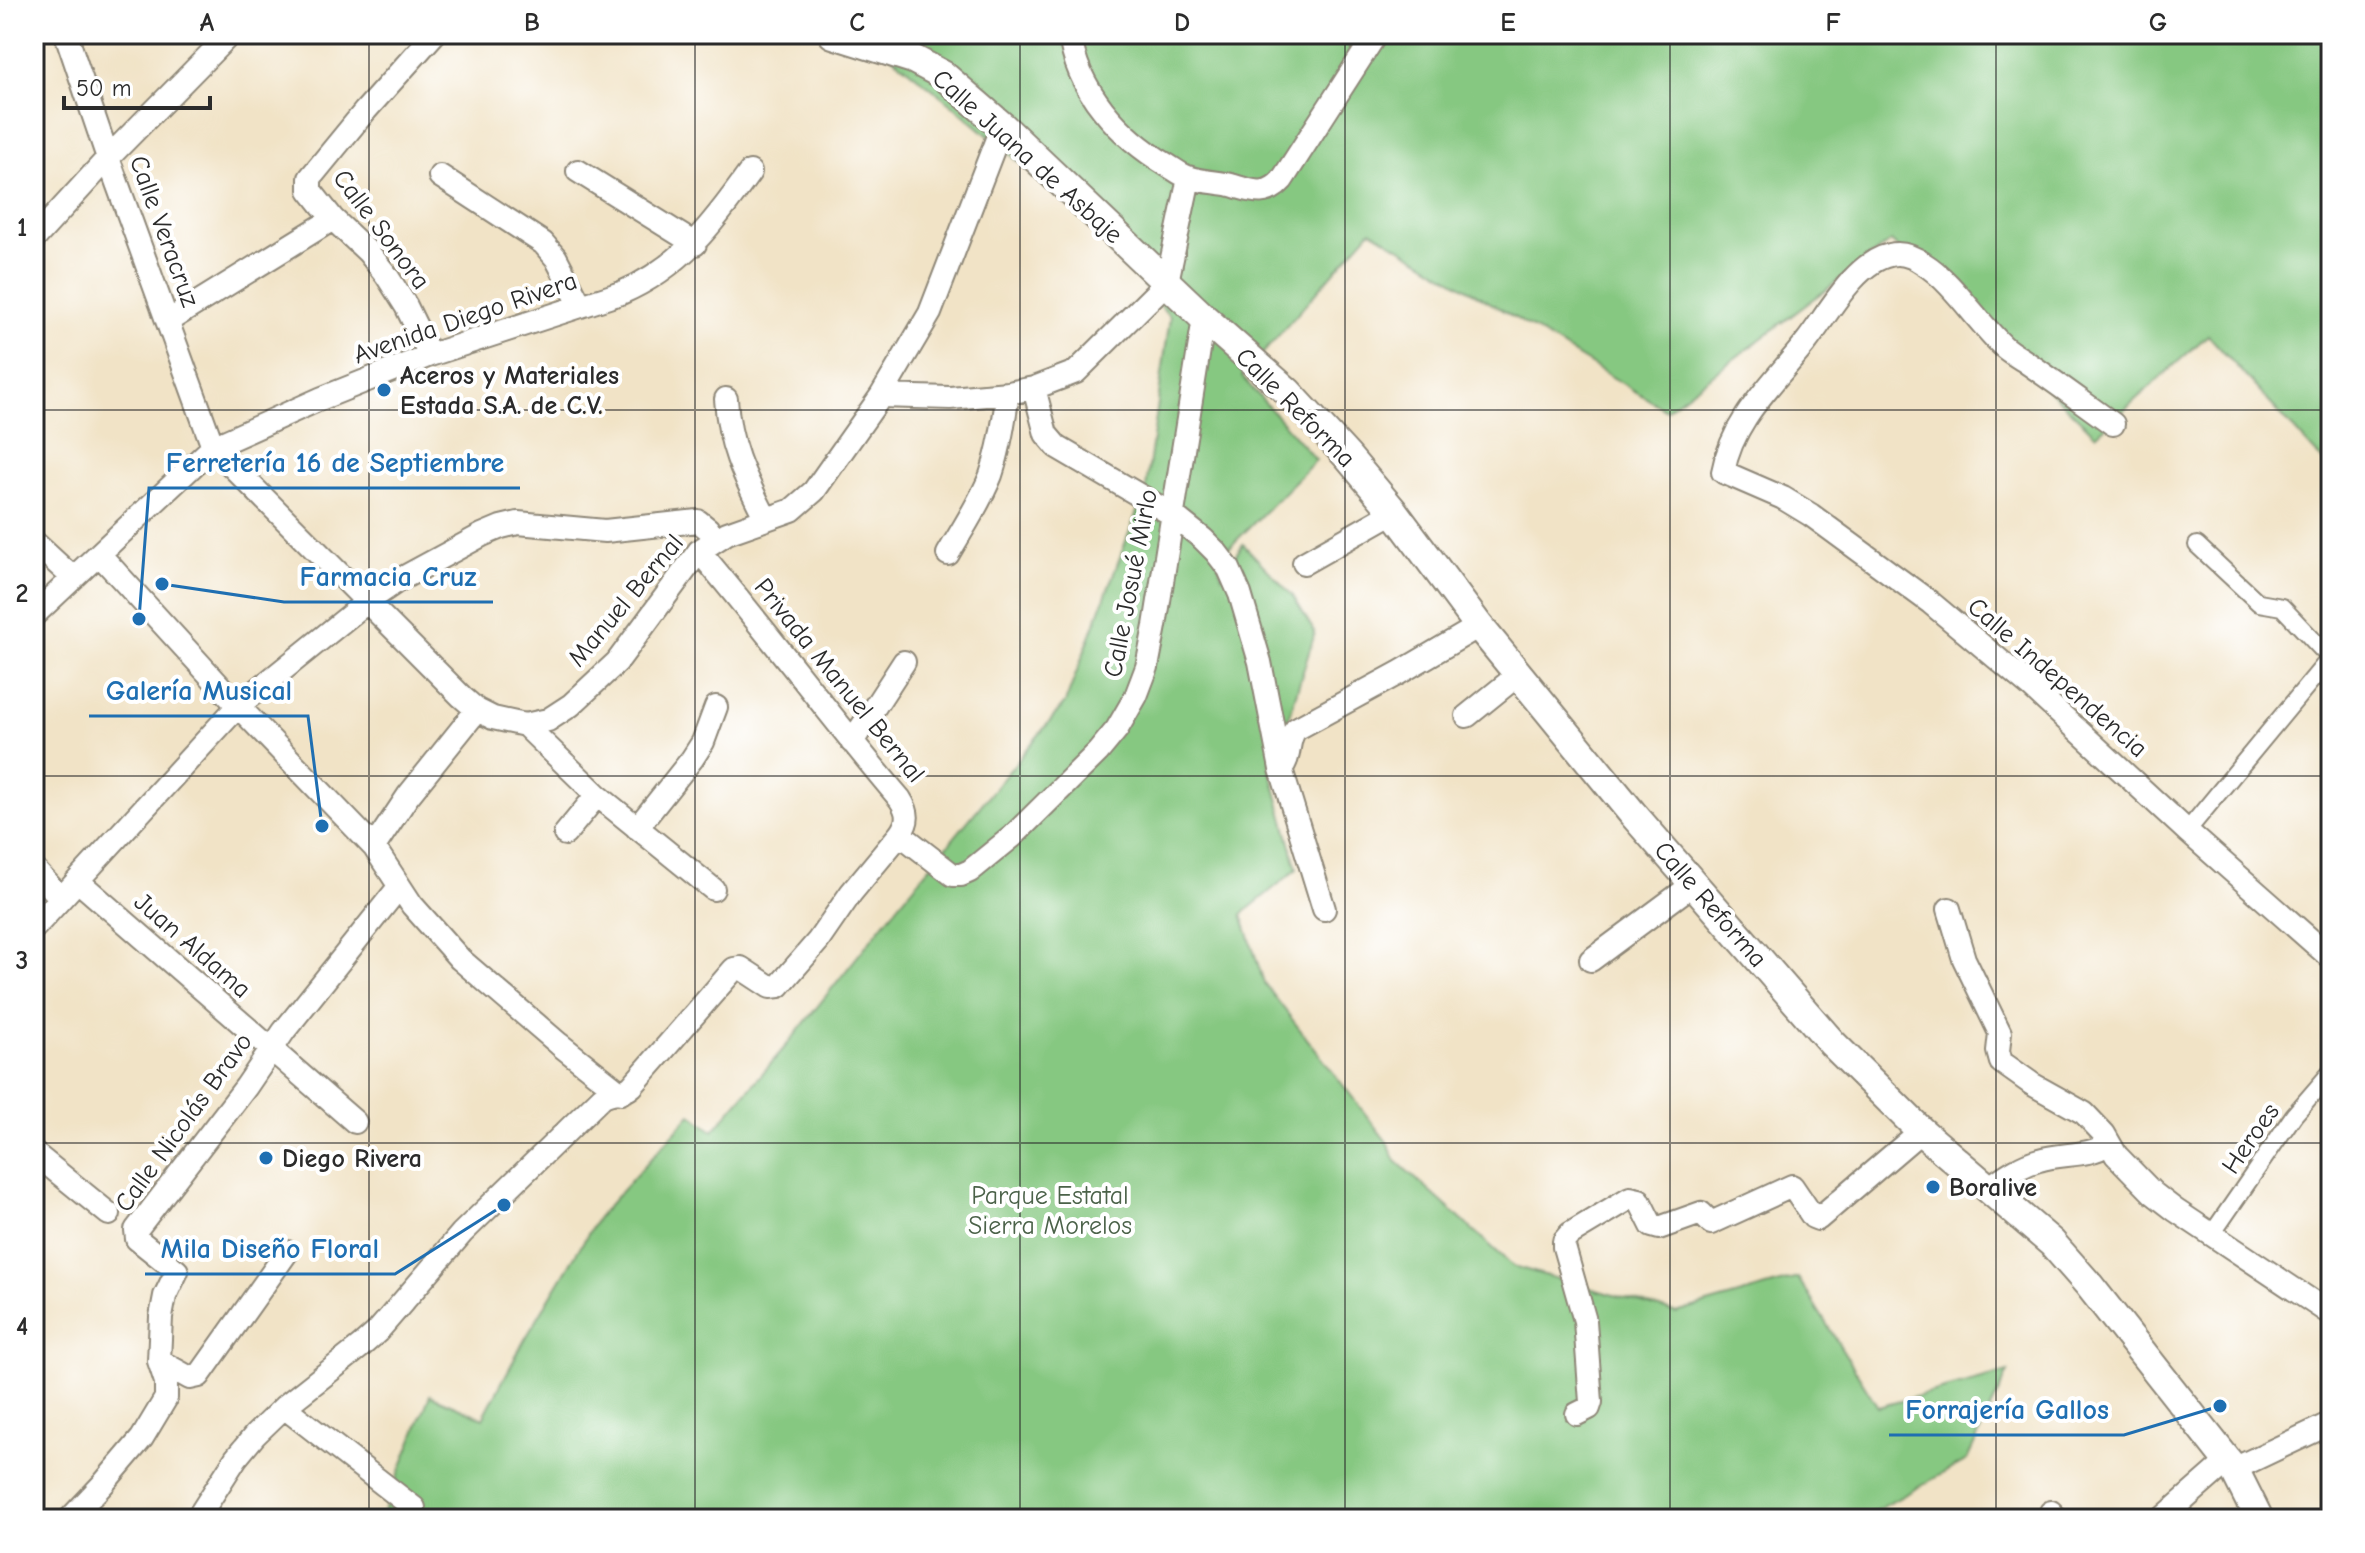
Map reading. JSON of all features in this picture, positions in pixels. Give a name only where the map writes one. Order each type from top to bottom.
[{"type":"street","name":"Calle Veracruz","points":[[66,34],[213,447]]},
{"type":"street","points":[[36,231],[230,34]]},
{"type":"street","name":"Calle Sonora","points":[[430,355],[387,276],[310,190],[310,178],[434,34]]},
{"type":"street","name":"Calle Juana de Asbaje","points":[[833,34],[913,59],[943,75],[1002,126],[1167,282]]},
{"type":"street","points":[[1070,34],[1077,67],[1101,109],[1148,154],[1189,178],[1257,192],[1267,192],[1275,187],[1376,34]]},
{"type":"street","name":"Manuel Bernal","points":[[525,725],[548,720],[571,705],[617,662],[706,546],[792,510],[814,491],[881,396],[930,313],[1002,126]]},
{"type":"street","points":[[578,171],[695,244]]},
{"type":"street","name":"Avenida Diego Rivera","points":[[34,615],[213,447],[320,399],[430,355],[644,283],[695,244],[750,172]]},
{"type":"street","points":[[440,176],[551,250],[581,306]]},
{"type":"street","points":[[881,396],[950,398],[1008,393],[1067,377],[1085,365],[1167,282],[1189,178]]},
{"type":"street","points":[[168,321],[333,219]]},
{"type":"street","name":"Calle Independencia","points":[[2113,424],[2008,350],[1936,273],[1906,255],[1892,254],[1878,259],[1849,284],[1805,343],[1769,384],[1733,436],[1723,472],[1783,498],[1811,515],[1931,603],[2030,686],[2331,958]]},
{"type":"street","name":"Calle Reforma","points":[[1167,282],[1288,392],[1347,456],[1394,512],[1479,626],[1692,885],[1832,1043],[1921,1131],[2052,1243],[2089,1285],[2231,1465],[2259,1519]]},
{"type":"street","name":"Calle Josué Mirlo","points":[[900,834],[953,875],[970,871],[1013,836],[1098,752],[1124,718],[1147,667],[1204,318]]},
{"type":"street","points":[[1034,388],[1046,434],[1057,447],[1173,515],[1216,552],[1229,569],[1240,594],[1260,662],[1281,769],[1324,909]]},
{"type":"street","points":[[948,554],[991,474],[999,449],[1008,393]]},
{"type":"street","points":[[726,399],[736,457],[766,519]]},
{"type":"street","points":[[213,447],[477,710],[493,718],[525,725],[597,795],[713,889]]},
{"type":"street","points":[[1304,563],[1394,512]]},
{"type":"street","name":"Privada Manuel Bernal","points":[[368,601],[440,557],[501,527],[518,523],[605,531],[698,521],[704,524],[706,546],[765,629],[907,809],[908,818],[900,834]]},
{"type":"street","points":[[34,542],[73,578]]},
{"type":"street","points":[[2187,831],[2329,660],[2328,654],[2282,607],[2259,603],[2197,545]]},
{"type":"street","points":[[99,554],[238,706],[374,847],[429,927],[460,959],[621,1093]]},
{"type":"street","points":[[34,928],[238,706],[368,601]]},
{"type":"street","points":[[1281,769],[1289,756],[1290,738],[1296,729],[1479,626]]},
{"type":"street","points":[[852,742],[904,662]]},
{"type":"street","points":[[1467,716],[1519,674]]},
{"type":"street","points":[[637,828],[692,759],[703,742],[716,707]]},
{"type":"street","points":[[374,847],[408,796],[477,710]]},
{"type":"street","points":[[565,834],[597,795]]},
{"type":"street","points":[[197,1519],[236,1458],[255,1435],[284,1407],[377,1332],[462,1233],[602,1097],[613,1092],[621,1093],[632,1086],[734,969],[741,968],[770,987],[779,986],[818,941],[851,893],[900,834]]},
{"type":"street","points":[[34,869],[61,898]]},
{"type":"street","name":"Juan Aldama","points":[[78,881],[355,1122]]},
{"type":"street","points":[[1591,960],[1692,885]]},
{"type":"street","name":"Calle Nicolás Bravo","points":[[70,1519],[132,1449],[166,1398],[167,1389],[159,1361],[163,1305],[177,1271],[137,1239],[136,1230],[246,1087],[270,1050],[399,887]]},
{"type":"street","points":[[1949,909],[1964,959],[2000,1033],[1998,1051],[2001,1062],[2032,1084],[2084,1113],[2104,1134],[2102,1147]]},
{"type":"street","name":"Heroes","points":[[2212,1234],[2294,1115],[2331,1072]]},
{"type":"street","points":[[1577,1414],[1589,1408],[1591,1402],[1585,1321],[1564,1241],[1570,1234],[1630,1198],[1639,1200],[1652,1226],[1659,1228],[1701,1213],[1711,1223],[1792,1186],[1813,1217],[1818,1219],[1921,1131]]},
{"type":"street","points":[[1988,1188],[2040,1160],[2102,1147],[2116,1155],[2153,1193],[2331,1314]]},
{"type":"street","points":[[34,1153],[109,1214]]},
{"type":"street","points":[[159,1361],[190,1378],[199,1376],[287,1252]]},
{"type":"street","points":[[284,1407],[414,1508]]},
{"type":"street","points":[[2162,1519],[2231,1465],[2331,1423]]},
{"type":"green space","name":"Parque Estatal Sierra Morelos","points":[[864,34],[2331,34],[2331,470],[2208,335],[2096,435],[1891,241],[1666,410],[1371,230],[1242,377],[1316,460],[1217,560],[1222,576],[1243,544],[1293,596],[1315,633],[1278,752],[1269,765],[1297,869],[1242,914],[1264,983],[1387,1142],[1396,1161],[1513,1266],[1676,1313],[1798,1278],[1878,1407],[2008,1372],[1967,1460],[1861,1519],[381,1519],[430,1395],[483,1418],[524,1341],[598,1217],[691,1114],[713,1131],[1065,703],[1146,488],[1170,317],[1108,243],[1073,208]]},
{"type":"place","name":"Aceros y Materiales Estada S.A. de C.V.","points":[[384,390]]},
{"type":"place","name":"Farmacia Cruz","points":[[162,584]]},
{"type":"place","name":"Ferretería 16 de Septiembre","points":[[139,619]]},
{"type":"place","name":"Galería Musical","points":[[322,826]]},
{"type":"place","name":"Diego Rivera","points":[[266,1158]]},
{"type":"place","name":"Boralive","points":[[1933,1187]]},
{"type":"place","name":"Mila Diseño Floral","points":[[504,1205]]},
{"type":"place","name":"Forrajería Gallos","points":[[2220,1406]]}]
